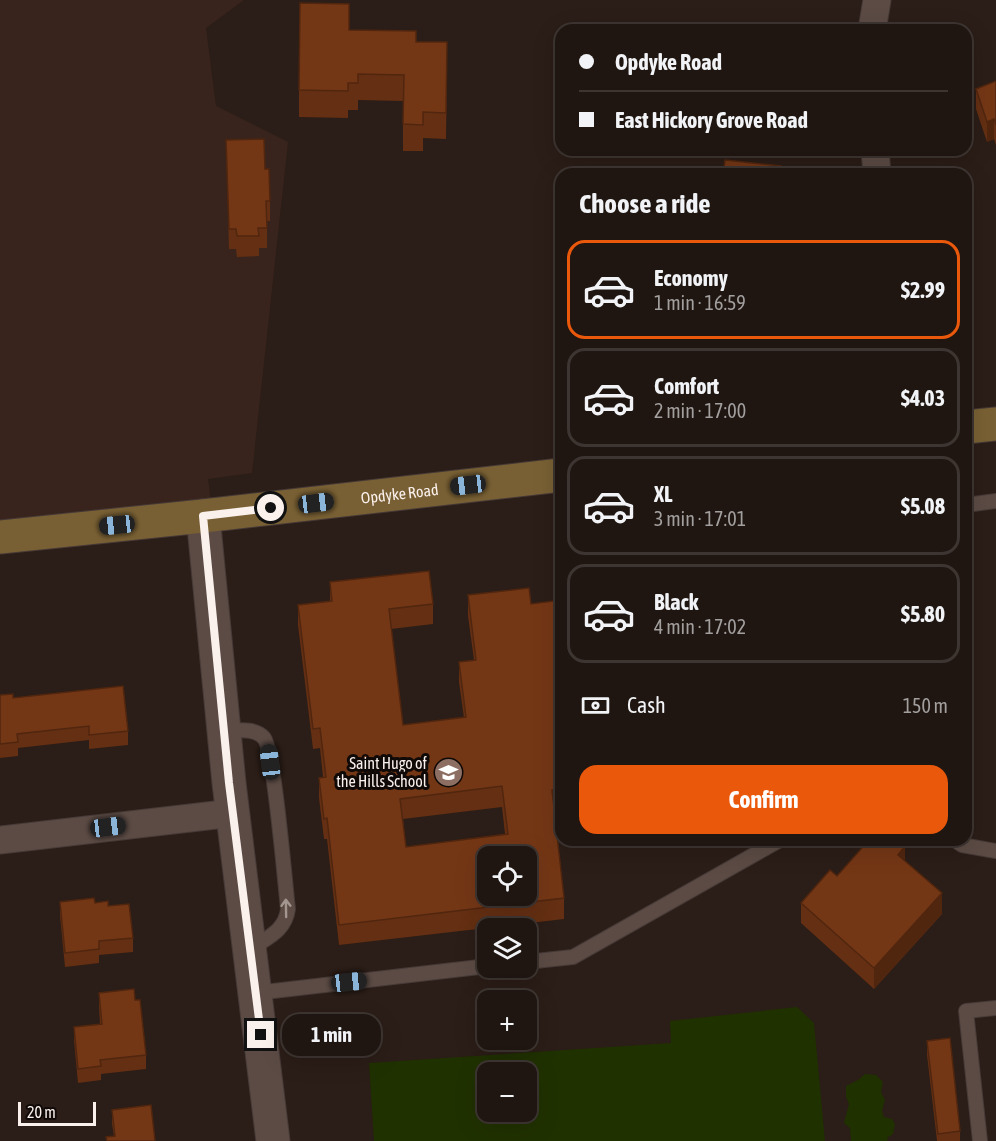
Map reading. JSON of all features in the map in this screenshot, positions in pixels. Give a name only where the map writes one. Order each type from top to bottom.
[{"type":"main road","points":[[972,426],[996,424]]},
{"type":"main road","name":"Opdyke Road","points":[[0,537],[555,476]]},
{"type":"street","points":[[873,24],[877,0]]},
{"type":"street","points":[[203,516],[233,813],[273,1141]]},
{"type":"street","points":[[0,840],[233,813]]},
{"type":"lane","points":[[972,504],[996,501]]},
{"type":"lane","points":[[224,731],[250,731],[263,736],[268,745],[271,767],[288,909],[282,927],[251,949]]},
{"type":"lane","points":[[537,961],[573,957],[769,846]]},
{"type":"lane","points":[[968,846],[996,851]]},
{"type":"lane","points":[[256,993],[477,967]]},
{"type":"lane","points":[[980,1141],[966,1011],[996,1008]]},
{"type":"shaded area","points":[[0,0],[244,0],[206,28],[216,106],[288,142],[252,473],[208,479],[213,518],[0,543]]},
{"type":"green space","points":[[797,1007],[814,1023],[825,1141],[374,1141],[369,1063],[671,1043],[670,1021]]},
{"type":"green space","points":[[865,1074],[876,1075],[883,1082],[881,1092],[885,1100],[882,1111],[884,1117],[892,1119],[895,1124],[893,1134],[887,1138],[888,1141],[851,1141],[850,1128],[844,1123],[849,1104],[846,1097],[846,1086]]},
{"type":"building","points":[[300,3],[349,4],[349,30],[416,31],[416,42],[447,42],[446,113],[423,112],[423,125],[403,124],[404,75],[358,74],[358,83],[348,83],[348,91],[299,90]]},
{"type":"building","points":[[996,81],[996,125],[994,119],[987,122],[976,89]]},
{"type":"building","points":[[264,139],[265,169],[269,169],[270,201],[266,201],[267,228],[258,228],[259,236],[237,236],[236,229],[229,229],[226,140]]},
{"type":"building","points":[[725,160],[781,166],[781,168],[724,168]]},
{"type":"building","name":"Saint Hugo of the Hills School","points":[[429,571],[433,604],[389,609],[403,725],[466,717],[459,662],[476,660],[468,595],[529,588],[531,604],[555,601],[555,790],[552,790],[555,846],[558,846],[564,898],[537,901],[537,846],[477,846],[477,906],[497,906],[339,925],[327,818],[324,819],[319,778],[326,777],[320,728],[313,729],[298,605],[332,601],[330,582]],"holes":[[[502,786],[508,834],[406,847],[400,799]]]},
{"type":"building","points":[[123,686],[128,731],[89,735],[89,726],[17,734],[18,742],[0,744],[0,695],[13,694],[13,698]]},
{"type":"building","points":[[864,846],[905,846],[898,855],[942,893],[874,968],[801,903],[830,870],[837,876]]},
{"type":"building","points":[[94,898],[95,903],[108,901],[108,906],[129,904],[133,938],[99,941],[99,949],[65,953],[60,902]]},
{"type":"building","points":[[134,989],[135,1000],[140,1000],[146,1055],[100,1060],[101,1066],[78,1069],[74,1027],[102,1024],[99,993]]},
{"type":"building","points":[[950,1038],[960,1131],[938,1134],[927,1041]]},
{"type":"building","points":[[151,1105],[155,1141],[107,1141],[106,1137],[115,1136],[112,1110]]},
{"type":"place","name":"Saint Hugo of the Hills School","points":[[448,772]]},
{"type":"route","points":[[261,1035],[229,783],[203,516],[271,508]]}]
